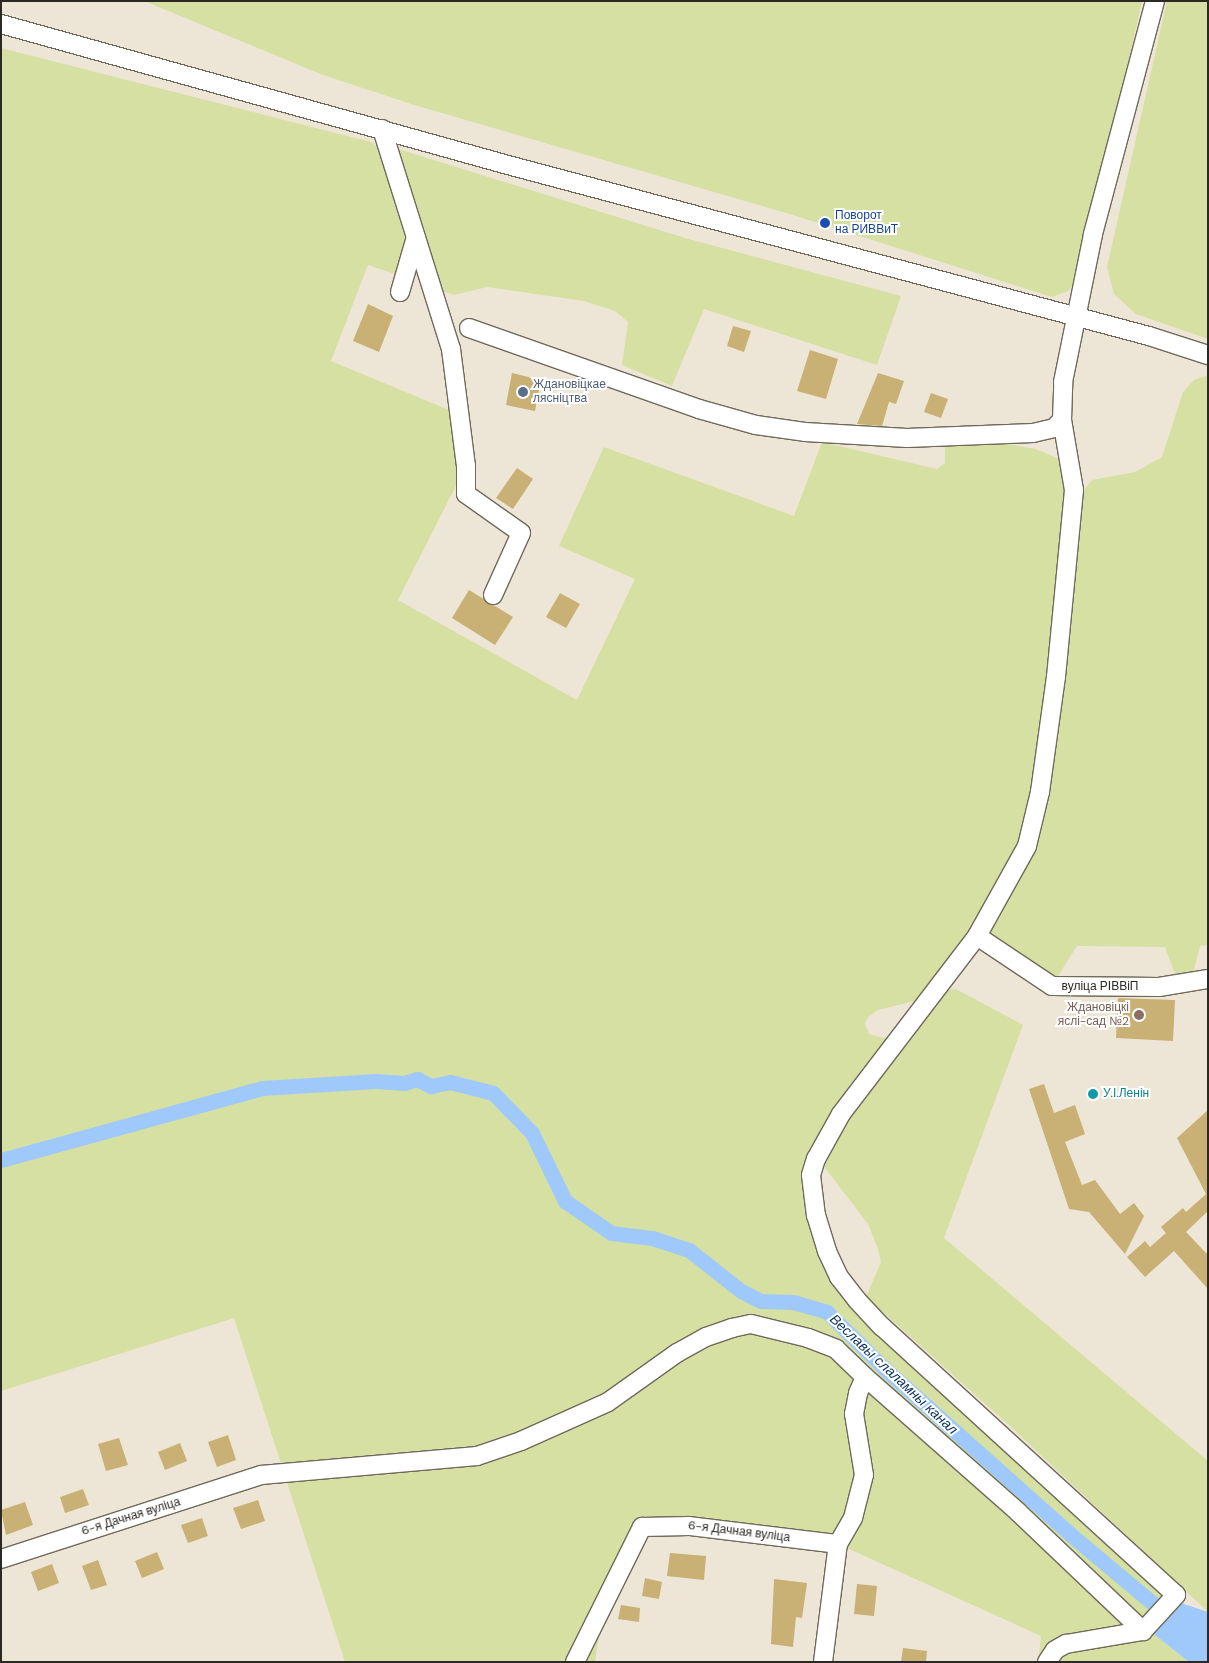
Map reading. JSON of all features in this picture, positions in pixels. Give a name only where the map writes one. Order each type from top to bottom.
[{"type":"street","points":[[1047,1662],[1055,1650],[1066,1644],[1143,1631],[1176,1595],[882,1327],[839,1277],[816,1216],[811,1175],[816,1159],[841,1114],[977,936],[1027,846],[1040,792],[1056,677],[1074,490],[1062,420],[1063,382],[1078,317],[1093,234],[1155,1]]},
{"type":"street","points":[[1,24],[1078,317],[1208,355]]},
{"type":"street","points":[[382,129],[451,349],[466,466],[466,494],[520,533],[493,595]]},
{"type":"street","points":[[400,292],[416,236]]},
{"type":"street","points":[[469,328],[699,409],[756,425],[805,432],[907,438],[1033,433],[1054,428],[1062,420]]},
{"type":"street","name":"вуліца РІВВіП","points":[[977,936],[1052,986],[1159,987],[1208,979]]},
{"type":"street","name":"6-я Дачная вуліца","points":[[1,1559],[261,1475],[478,1456],[520,1442],[608,1402],[706,1337],[750,1324],[836,1349],[865,1377],[1018,1512],[1143,1631]]},
{"type":"street","points":[[823,1662],[838,1544],[854,1518],[864,1475],[854,1414],[858,1393],[865,1377]]},
{"type":"street","name":"6-я Дачная вуліца","points":[[575,1662],[642,1527],[688,1526],[838,1544]]},
{"type":"green space","points":[[144,1],[1142,1],[1081,274],[1068,291],[1052,297],[793,215],[411,104],[323,75]]},
{"type":"green space","points":[[1167,1],[1208,1],[1208,339],[1136,314],[1114,294],[1107,267]]},
{"type":"green space","points":[[1,48],[371,142],[380,148],[410,238],[398,275],[368,265],[331,361],[461,415],[466,466],[398,600],[577,700],[635,579],[559,546],[604,447],[794,516],[822,442],[937,469],[945,463],[945,433],[1036,449],[1057,458],[1064,472],[1065,488],[1048,677],[1034,792],[1018,847],[973,927],[915,1001],[878,1010],[868,1017],[865,1023],[869,1034],[884,1038],[892,1035],[845,1095],[807,1153],[805,1188],[821,1254],[834,1279],[853,1304],[905,1356],[1167,1593],[1139,1624],[1020,1510],[837,1347],[809,1336],[746,1321],[836,1349],[864,1377],[856,1392],[853,1414],[863,1475],[853,1518],[845,1532],[854,1518],[864,1475],[856,1414],[859,1393],[866,1379],[1017,1514],[1135,1627],[1146,1635],[1150,1631],[1189,1662],[1038,1662],[1041,1636],[838,1544],[688,1526],[642,1527],[604,1604],[595,1662],[345,1662],[234,1318],[1,1391]]},
{"type":"green space","points":[[392,147],[685,238],[901,296],[877,365],[704,309],[672,386],[622,365],[628,322],[615,311],[584,301],[487,287],[454,295],[439,290]]},
{"type":"green space","points":[[1208,375],[1208,945],[1200,946],[1192,978],[1177,980],[1165,947],[1077,946],[1054,982],[985,937],[1033,853],[1062,692],[1083,491],[1092,480],[1135,472],[1162,457],[1183,392],[1194,380]]},
{"type":"green space","points":[[956,989],[1023,1025],[944,1238],[1208,1461],[1208,1612],[1011,1427],[866,1297],[881,1262],[878,1249],[868,1224],[822,1164],[848,1119],[947,990]]},
{"type":"water","points":[[1175,1601],[1208,1612],[1208,1662],[1189,1662],[1150,1631]]},
{"type":"building","points":[[368,304],[393,316],[379,352],[353,341]]},
{"type":"building","points":[[733,326],[751,331],[744,352],[727,346]]},
{"type":"building","points":[[810,350],[838,359],[826,399],[797,391]]},
{"type":"building","name":"Ждановіцкае лясніцтва","points":[[512,373],[541,380],[535,411],[506,405]]},
{"type":"building","points":[[878,373],[904,381],[896,404],[889,402],[882,426],[857,424]]},
{"type":"building","points":[[931,393],[948,399],[941,418],[924,412]]},
{"type":"building","points":[[517,468],[533,479],[513,509],[496,498]]},
{"type":"building","points":[[469,590],[513,617],[495,645],[452,618]]},
{"type":"building","points":[[560,593],[580,604],[566,628],[546,617]]},
{"type":"building","points":[[1118,998],[1175,1000],[1173,1041],[1116,1038]]},
{"type":"building","points":[[1044,1084],[1054,1113],[1075,1105],[1085,1134],[1065,1142],[1082,1185],[1095,1180],[1120,1214],[1134,1203],[1144,1216],[1125,1254],[1089,1212],[1069,1209],[1029,1089]]},
{"type":"building","points":[[1208,1110],[1208,1211],[1186,1232],[1208,1255],[1208,1289],[1174,1251],[1145,1277],[1127,1257],[1145,1241],[1150,1247],[1166,1233],[1161,1227],[1183,1208],[1186,1212],[1206,1194],[1177,1138]]},
{"type":"building","points":[[228,1435],[236,1460],[217,1467],[208,1442]]},
{"type":"building","points":[[119,1438],[128,1465],[106,1471],[98,1444]]},
{"type":"building","points":[[180,1443],[187,1461],[165,1470],[158,1452]]},
{"type":"building","points":[[83,1489],[89,1505],[65,1513],[60,1497]]},
{"type":"building","points":[[258,1500],[265,1521],[241,1529],[233,1508]]},
{"type":"building","points":[[25,1502],[33,1525],[6,1535],[1,1510]]},
{"type":"building","points":[[202,1518],[208,1536],[188,1543],[181,1525]]},
{"type":"building","points":[[157,1552],[164,1569],[142,1578],[135,1561]]},
{"type":"building","points":[[670,1553],[706,1556],[704,1580],[667,1576]]},
{"type":"building","points":[[98,1560],[107,1585],[91,1590],[82,1566]]},
{"type":"building","points":[[52,1564],[59,1583],[38,1591],[31,1572]]},
{"type":"building","points":[[645,1578],[662,1582],[659,1599],[642,1596]]},
{"type":"building","points":[[774,1579],[807,1583],[802,1618],[796,1617],[793,1647],[771,1644]]},
{"type":"building","points":[[857,1584],[877,1586],[874,1616],[854,1614]]},
{"type":"building","points":[[621,1605],[640,1608],[639,1622],[618,1619]]},
{"type":"building","points":[[903,1648],[927,1651],[926,1662],[901,1662]]},
{"type":"waterway","name":"Веславы слаламны канал","points":[[1,1160],[262,1088],[376,1081],[404,1083],[417,1079],[431,1086],[450,1082],[493,1093],[532,1133],[565,1201],[611,1233],[652,1238],[689,1250],[741,1291],[761,1301],[793,1302],[827,1312],[885,1369],[1071,1535],[1169,1617]]},
{"type":"place","name":"Поворот на РИВВиТ","points":[[825,223]]},
{"type":"place","name":"Ждановіцкае лясніцтва","points":[[523,392]]},
{"type":"place","name":"Ждановіцкі яслі-сад №2","points":[[1139,1015]]},
{"type":"place","name":"У.І.Ленін","points":[[1093,1094]]}]
